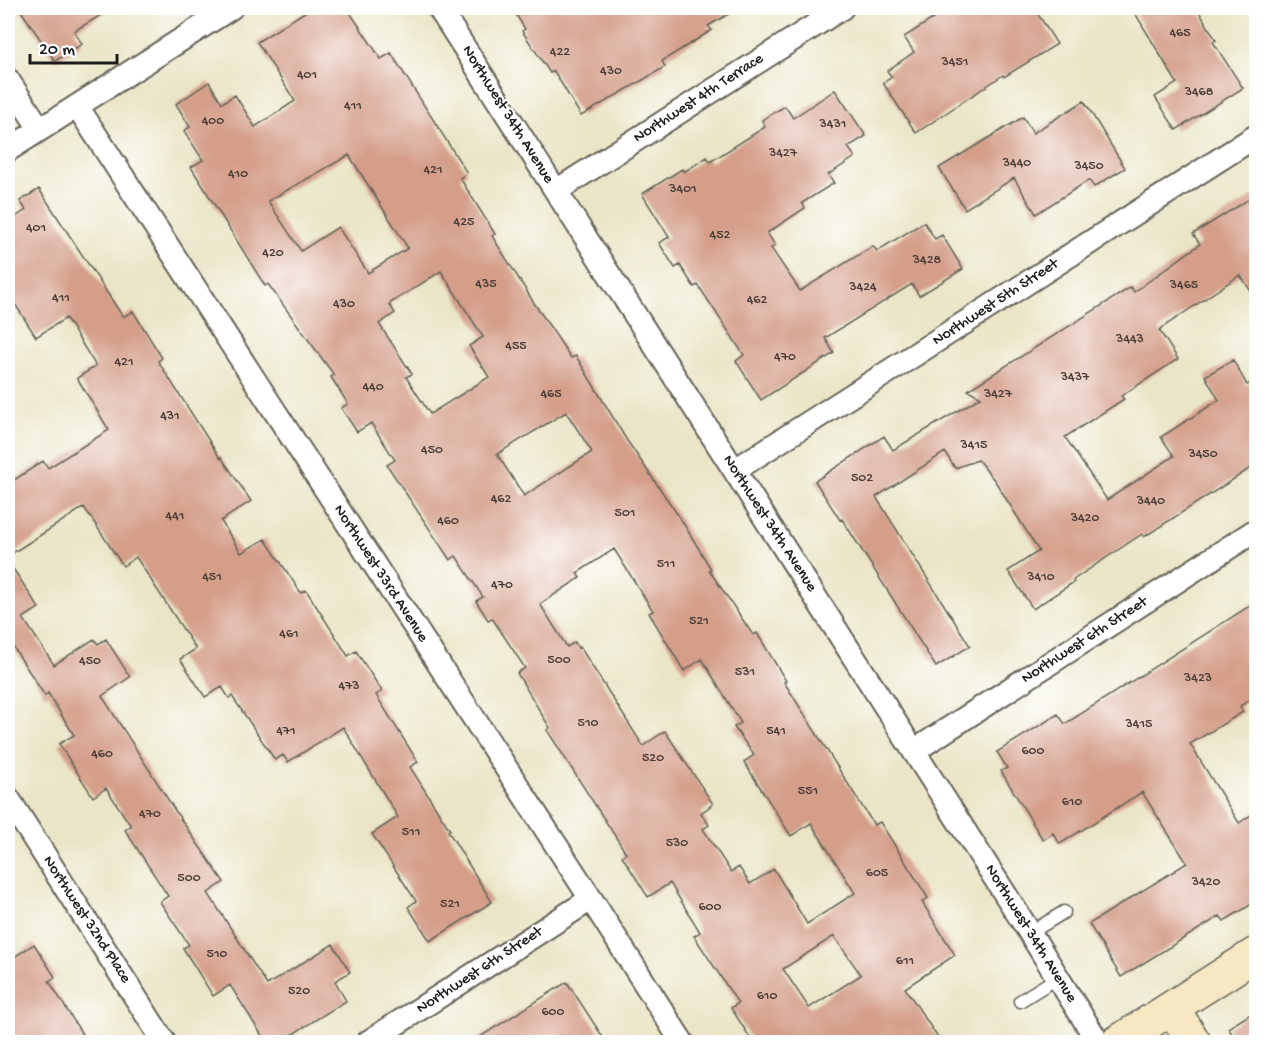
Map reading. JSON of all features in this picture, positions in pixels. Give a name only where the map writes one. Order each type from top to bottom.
[{"type":"main road","points":[[1118,1042],[1257,954]]},
{"type":"main road","points":[[1172,1008],[1194,1042]]},
{"type":"street","points":[[8,150],[231,8]]},
{"type":"street","name":"Northwest 34th Avenue","points":[[439,8],[1098,1042]]},
{"type":"street","name":"Northwest 4th Terrace","points":[[556,192],[842,8]]},
{"type":"street","points":[[8,80],[40,129]]},
{"type":"street","name":"Northwest 33rd Avenue","points":[[77,106],[682,1042]]},
{"type":"street","name":"Northwest 5th Street","points":[[735,470],[1257,136]]},
{"type":"street","name":"Northwest 6th Street","points":[[914,751],[1257,530]]},
{"type":"street","name":"Northwest 32nd Place","points":[[8,798],[164,1042]]},
{"type":"street","name":"Northwest 6th Street","points":[[368,1042],[591,899]]},
{"type":"lane","points":[[1030,933],[1064,912]]},
{"type":"lane","points":[[1020,1001],[1057,978]]},
{"type":"building","points":[[19,8],[113,8],[74,31],[82,44],[55,61]]},
{"type":"building","points":[[311,8],[347,8],[381,59],[391,53],[467,173],[460,178],[495,234],[492,236],[534,303],[571,358],[576,356],[626,439],[682,521],[711,569],[709,570],[753,635],[757,633],[786,681],[784,682],[874,825],[880,822],[928,898],[922,902],[955,955],[905,988],[941,1042],[753,1042],[731,1008],[738,1003],[694,936],[700,932],[670,883],[648,897],[622,856],[626,853],[547,730],[550,728],[517,673],[525,668],[492,618],[488,620],[476,601],[483,597],[456,556],[450,560],[387,465],[395,460],[371,423],[357,432],[341,408],[348,404],[331,377],[334,375],[268,284],[265,286],[191,167],[203,160],[184,131],[190,127],[176,104],[209,82],[222,103],[235,95],[255,127],[295,101],[257,42]],"holes":[[[349,155],[408,248],[368,273],[338,227],[301,251],[268,201]],[[441,271],[483,337],[469,346],[489,377],[430,414],[406,377],[412,374],[379,324],[395,313],[389,304]],[[566,412],[592,452],[524,496],[497,454]],[[614,549],[653,611],[649,613],[684,671],[702,659],[741,723],[734,727],[754,755],[744,762],[791,836],[811,823],[855,893],[807,924],[774,869],[750,884],[739,867],[731,872],[703,829],[709,825],[701,813],[713,804],[665,731],[643,746],[580,647],[578,648],[575,642],[567,647],[540,604],[580,578],[577,573]],[[834,936],[861,975],[809,1008],[783,969]]]},
{"type":"building","points":[[512,8],[739,8],[708,26],[712,30],[662,61],[665,67],[581,116],[554,71],[550,73],[522,31],[525,29]]},
{"type":"building","points":[[950,8],[1034,8],[1057,44],[1004,77],[1003,75],[916,133],[883,83],[892,77],[887,71],[914,52],[904,37]]},
{"type":"building","points":[[1132,8],[1197,8],[1216,40],[1213,42],[1243,88],[1176,130],[1155,97],[1177,83]]},
{"type":"building","points":[[835,90],[866,136],[848,147],[855,157],[828,175],[834,183],[802,203],[805,208],[767,233],[775,245],[771,248],[800,291],[873,246],[877,251],[924,222],[935,239],[942,235],[963,269],[919,296],[912,284],[825,338],[834,353],[761,400],[736,361],[744,355],[698,285],[694,287],[680,265],[675,268],[659,243],[669,237],[642,194],[682,169],[684,172],[707,157],[710,162],[765,127],[762,120],[785,106],[793,118]]},
{"type":"building","points":[[1084,101],[1125,168],[1094,187],[1089,180],[1036,214],[1014,178],[965,209],[939,168],[1023,117],[1033,133]]},
{"type":"building","points":[[39,189],[123,317],[133,311],[162,358],[158,361],[220,458],[251,501],[221,521],[241,553],[265,539],[301,593],[306,590],[348,656],[356,651],[382,691],[376,695],[418,762],[410,767],[492,902],[430,941],[408,907],[416,901],[372,834],[398,817],[343,727],[288,762],[283,755],[275,760],[232,696],[229,698],[222,687],[205,697],[180,659],[196,649],[136,557],[123,566],[84,507],[8,556],[8,484],[43,461],[48,468],[109,430],[77,378],[96,366],[66,318],[36,337],[8,293],[8,222],[26,210],[20,201]]},
{"type":"building","points":[[1257,194],[1257,300],[1240,275],[1159,330],[1178,359],[1121,396],[1124,399],[1065,437],[1107,500],[1174,456],[1161,437],[1219,400],[1205,376],[1233,360],[1247,385],[1257,380],[1257,464],[1144,537],[1142,534],[1033,609],[1008,571],[1039,551],[995,481],[978,460],[955,468],[945,452],[876,497],[970,646],[936,667],[842,519],[840,520],[815,481],[884,436],[893,450],[981,397],[968,390],[1131,287],[1134,292],[1200,244],[1193,234]]},
{"type":"building","points":[[8,561],[39,608],[23,618],[54,665],[94,639],[98,644],[106,639],[130,677],[102,696],[224,882],[208,893],[267,985],[333,944],[350,972],[335,981],[346,1001],[280,1042],[266,1042],[230,985],[213,996],[183,948],[189,945],[160,902],[168,896],[125,830],[131,826],[106,788],[93,797],[59,744],[74,735],[48,693],[45,696],[8,639]]},
{"type":"building","points":[[1257,601],[1257,696],[1240,706],[1243,712],[1190,744],[1239,823],[1257,811],[1257,901],[1224,921],[1220,916],[1121,977],[1089,924],[1187,863],[1142,792],[1060,844],[1053,833],[1043,840],[1001,771],[1007,768],[997,752],[1058,714],[1065,724]]},
{"type":"building","points":[[34,944],[55,977],[49,981],[87,1042],[8,1042],[8,961]]},
{"type":"building","points":[[567,982],[606,1042],[472,1042]]},
{"type":"building","points":[[1257,1010],[1257,1042],[1238,1042],[1228,1028]]}]
